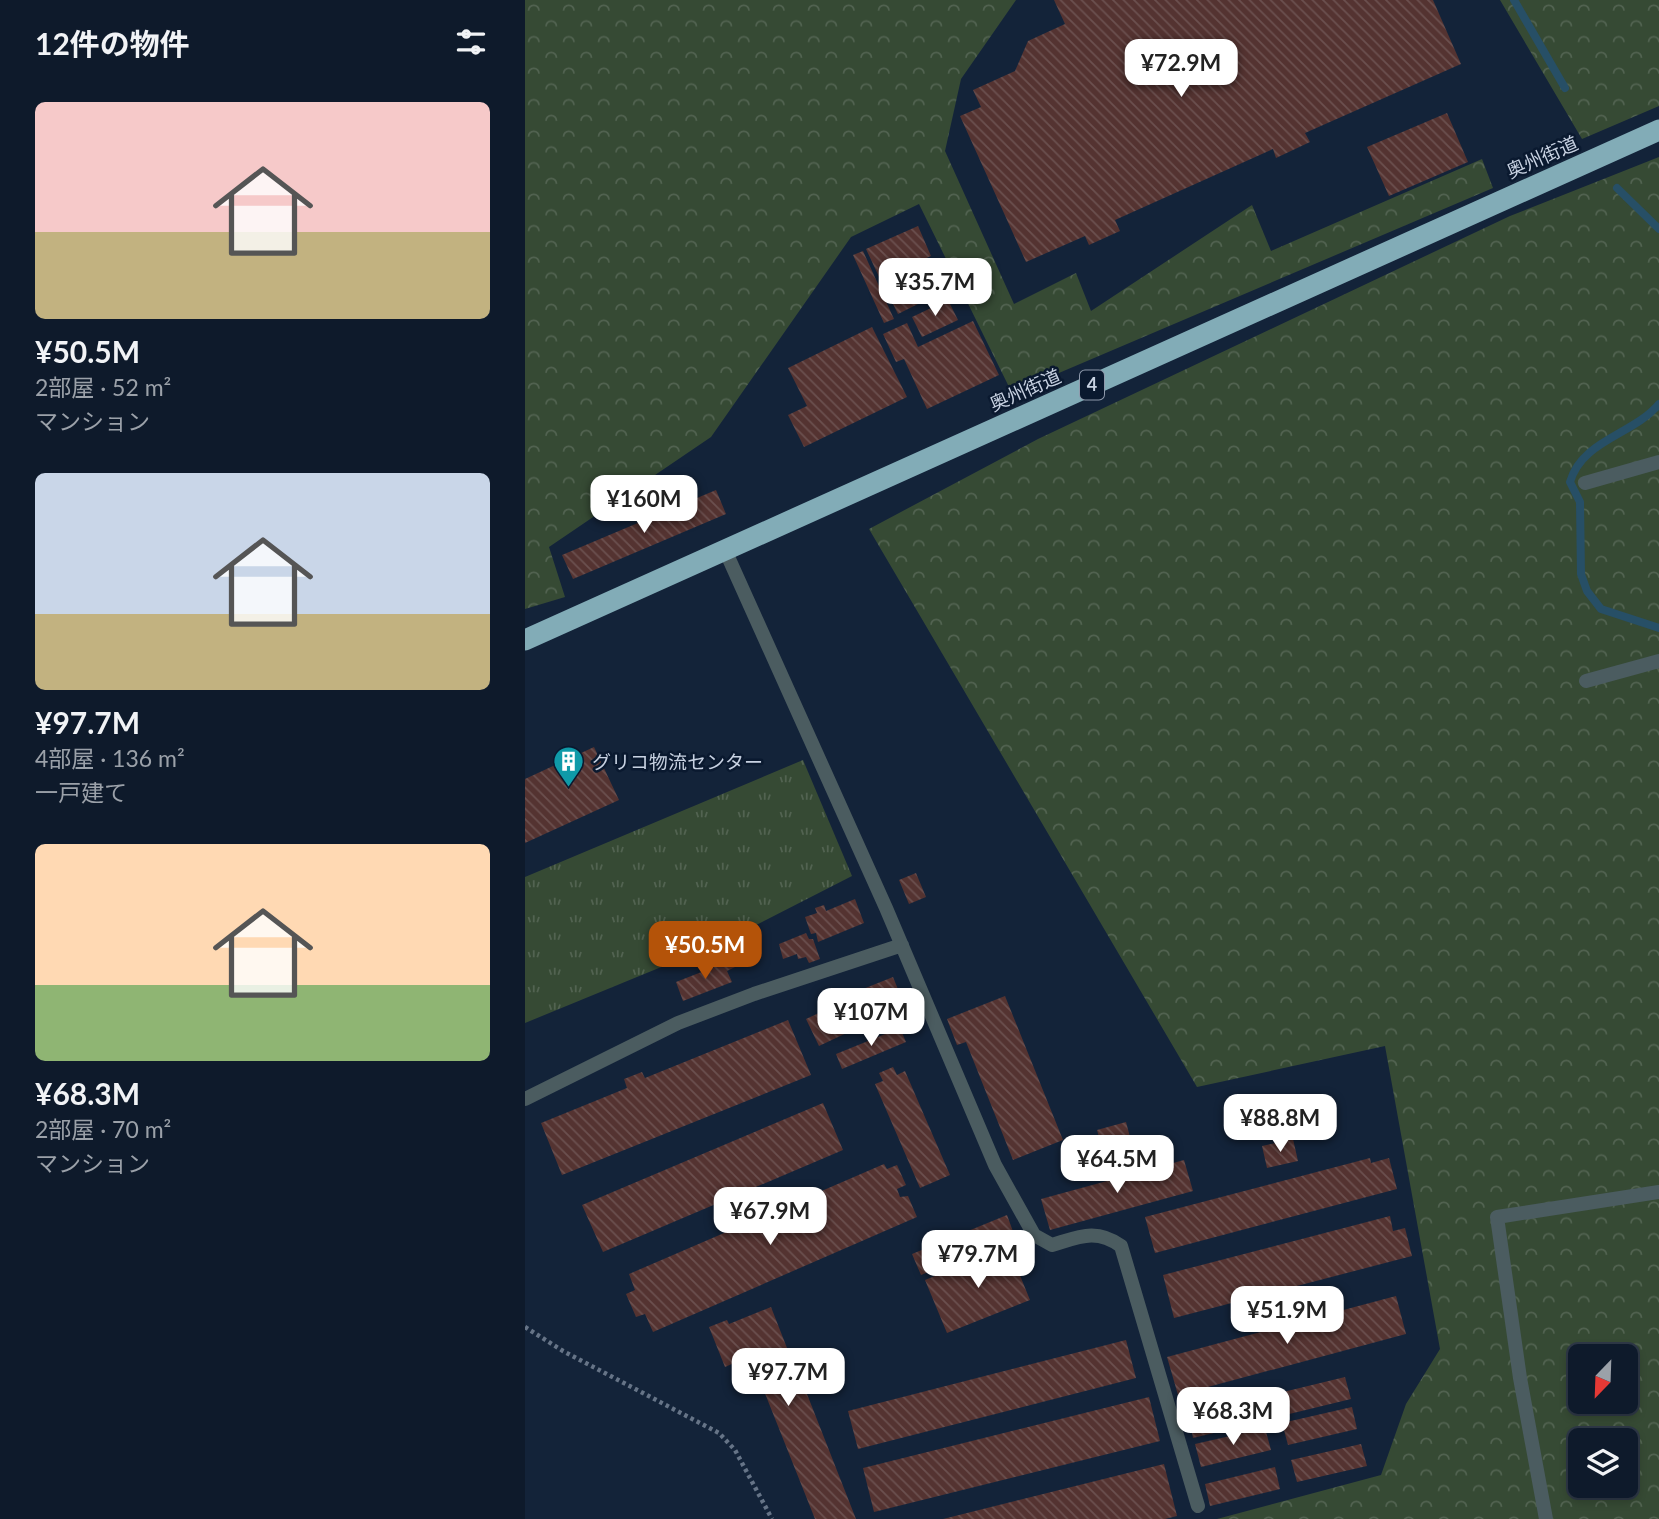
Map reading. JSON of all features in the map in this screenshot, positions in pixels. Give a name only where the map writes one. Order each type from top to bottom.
[{"type":"highway","name":"奥州街道","points":[[525,640],[1659,130]]},
{"type":"lane","points":[[1585,483],[1659,462]]},
{"type":"lane","points":[[725,550],[902,945],[995,1166],[1034,1235],[1052,1245],[1085,1236],[1106,1236],[1121,1246],[1198,1506]]},
{"type":"lane","points":[[1586,681],[1659,661]]},
{"type":"lane","points":[[525,1099],[678,1023],[754,994],[902,945]]},
{"type":"lane","points":[[1546,1519],[1497,1217],[1659,1192]]},
{"type":"path","points":[[525,1327],[563,1351],[719,1433],[735,1450],[772,1519]]},
{"type":"green space","points":[[525,0],[1016,0],[961,79],[945,151],[1014,304],[1076,273],[1091,311],[1252,205],[1271,251],[1482,159],[1493,188],[1012,393],[919,204],[851,237],[711,437],[549,547],[565,597],[525,609]]},
{"type":"green space","points":[[1500,0],[1659,0],[1659,106],[1582,139]]},
{"type":"green space","points":[[1659,157],[1659,1519],[1217,1519],[1381,1475],[1406,1404],[1440,1349],[1385,1046],[1197,1087],[869,529],[1038,439],[1510,216]]},
{"type":"green space","points":[[803,760],[852,876],[727,940],[525,1023],[525,877]]},
{"type":"building","points":[[1054,0],[1433,0],[1461,64],[1305,133],[1310,142],[1276,158],[1273,149],[1115,220],[1120,231],[1089,245],[1085,236],[1026,262],[960,116],[981,107],[973,90],[1015,71],[1028,41],[1065,24]]},
{"type":"building","points":[[1447,113],[1468,162],[1389,196],[1367,147]]},
{"type":"building","points":[[918,226],[931,256],[880,279],[866,249]]},
{"type":"building","points":[[863,251],[894,319],[884,323],[853,255]]},
{"type":"building","points":[[934,262],[948,289],[898,314],[884,286]]},
{"type":"building","points":[[948,300],[958,320],[922,337],[912,317]]},
{"type":"building","points":[[973,321],[999,375],[927,409],[904,359],[896,362],[883,334],[907,323],[918,347]]},
{"type":"building","points":[[872,327],[907,397],[804,447],[788,415],[807,406],[788,368]]},
{"type":"building","points":[[716,490],[726,514],[573,579],[562,555]]},
{"type":"building","name":"グリコ物流センター","points":[[594,747],[619,800],[525,843],[525,779]]},
{"type":"building","points":[[916,873],[926,897],[909,904],[899,880]]},
{"type":"building","points":[[855,899],[864,923],[818,942],[816,933],[811,934],[805,917],[817,913],[815,908],[824,905],[826,911]]},
{"type":"building","points":[[806,933],[809,939],[813,939],[820,959],[809,963],[806,957],[798,959],[797,954],[783,959],[779,944]]},
{"type":"building","points":[[732,960],[735,967],[727,971],[732,982],[683,1001],[676,982]]},
{"type":"building","points":[[893,977],[906,1009],[866,1026],[853,993]]},
{"type":"building","points":[[1005,996],[1063,1140],[1013,1160],[966,1042],[957,1045],[947,1019]]},
{"type":"building","points":[[840,1003],[853,1030],[819,1046],[806,1019]]},
{"type":"building","points":[[788,1020],[811,1075],[562,1175],[541,1123],[627,1088],[624,1079],[642,1072],[645,1078]]},
{"type":"building","points":[[900,1028],[906,1042],[842,1069],[836,1054]]},
{"type":"building","points":[[893,1067],[897,1075],[905,1071],[950,1175],[920,1188],[875,1084],[883,1081],[879,1073]]},
{"type":"building","points":[[823,1103],[843,1150],[603,1252],[582,1205]]},
{"type":"building","points":[[1126,1122],[1138,1167],[1110,1175],[1108,1169],[1100,1171],[1098,1161],[1105,1159],[1097,1130]]},
{"type":"building","points":[[1293,1139],[1298,1161],[1267,1168],[1262,1146]]},
{"type":"building","points":[[1370,1158],[1371,1163],[1389,1158],[1397,1189],[1155,1253],[1145,1217]]},
{"type":"building","points":[[1184,1160],[1193,1191],[1050,1230],[1041,1199]]},
{"type":"building","points":[[884,1164],[887,1169],[897,1165],[906,1185],[897,1189],[900,1197],[908,1196],[917,1217],[653,1332],[645,1314],[636,1317],[626,1294],[635,1290],[629,1274]]},
{"type":"building","points":[[1007,1215],[1015,1237],[921,1275],[912,1254]]},
{"type":"building","points":[[1390,1216],[1393,1231],[1405,1228],[1412,1256],[1174,1318],[1163,1275]]},
{"type":"building","points":[[1008,1246],[1030,1300],[947,1333],[925,1280]]},
{"type":"building","points":[[1396,1296],[1406,1334],[1178,1395],[1167,1357]]},
{"type":"building","points":[[771,1307],[796,1371],[805,1367],[813,1388],[807,1394],[856,1519],[815,1519],[750,1356],[725,1367],[709,1327],[727,1320],[729,1324]]},
{"type":"building","points":[[1126,1340],[1136,1378],[858,1449],[848,1411]]},
{"type":"building","points":[[1345,1377],[1351,1399],[1281,1416],[1275,1394]]},
{"type":"building","points":[[1149,1397],[1160,1441],[874,1512],[863,1468]]},
{"type":"building","points":[[1258,1399],[1263,1421],[1193,1438],[1188,1415]]},
{"type":"building","points":[[1352,1407],[1357,1429],[1288,1445],[1282,1423]]},
{"type":"building","points":[[1265,1428],[1271,1450],[1201,1467],[1195,1444]]},
{"type":"building","points":[[1361,1444],[1367,1466],[1297,1482],[1291,1460]]},
{"type":"building","points":[[1164,1464],[1177,1516],[1165,1519],[943,1519]]},
{"type":"building","points":[[1275,1467],[1280,1489],[1210,1506],[1205,1484]]},
{"type":"waterway","points":[[1514,0],[1565,88]]},
{"type":"waterway","points":[[1617,188],[1659,229]]},
{"type":"waterway","points":[[1659,404],[1648,415],[1585,456],[1570,482],[1580,502],[1581,574],[1587,591],[1601,609],[1659,628]]},
{"type":"place","name":"グリコ物流センター","points":[[569,789]]}]
